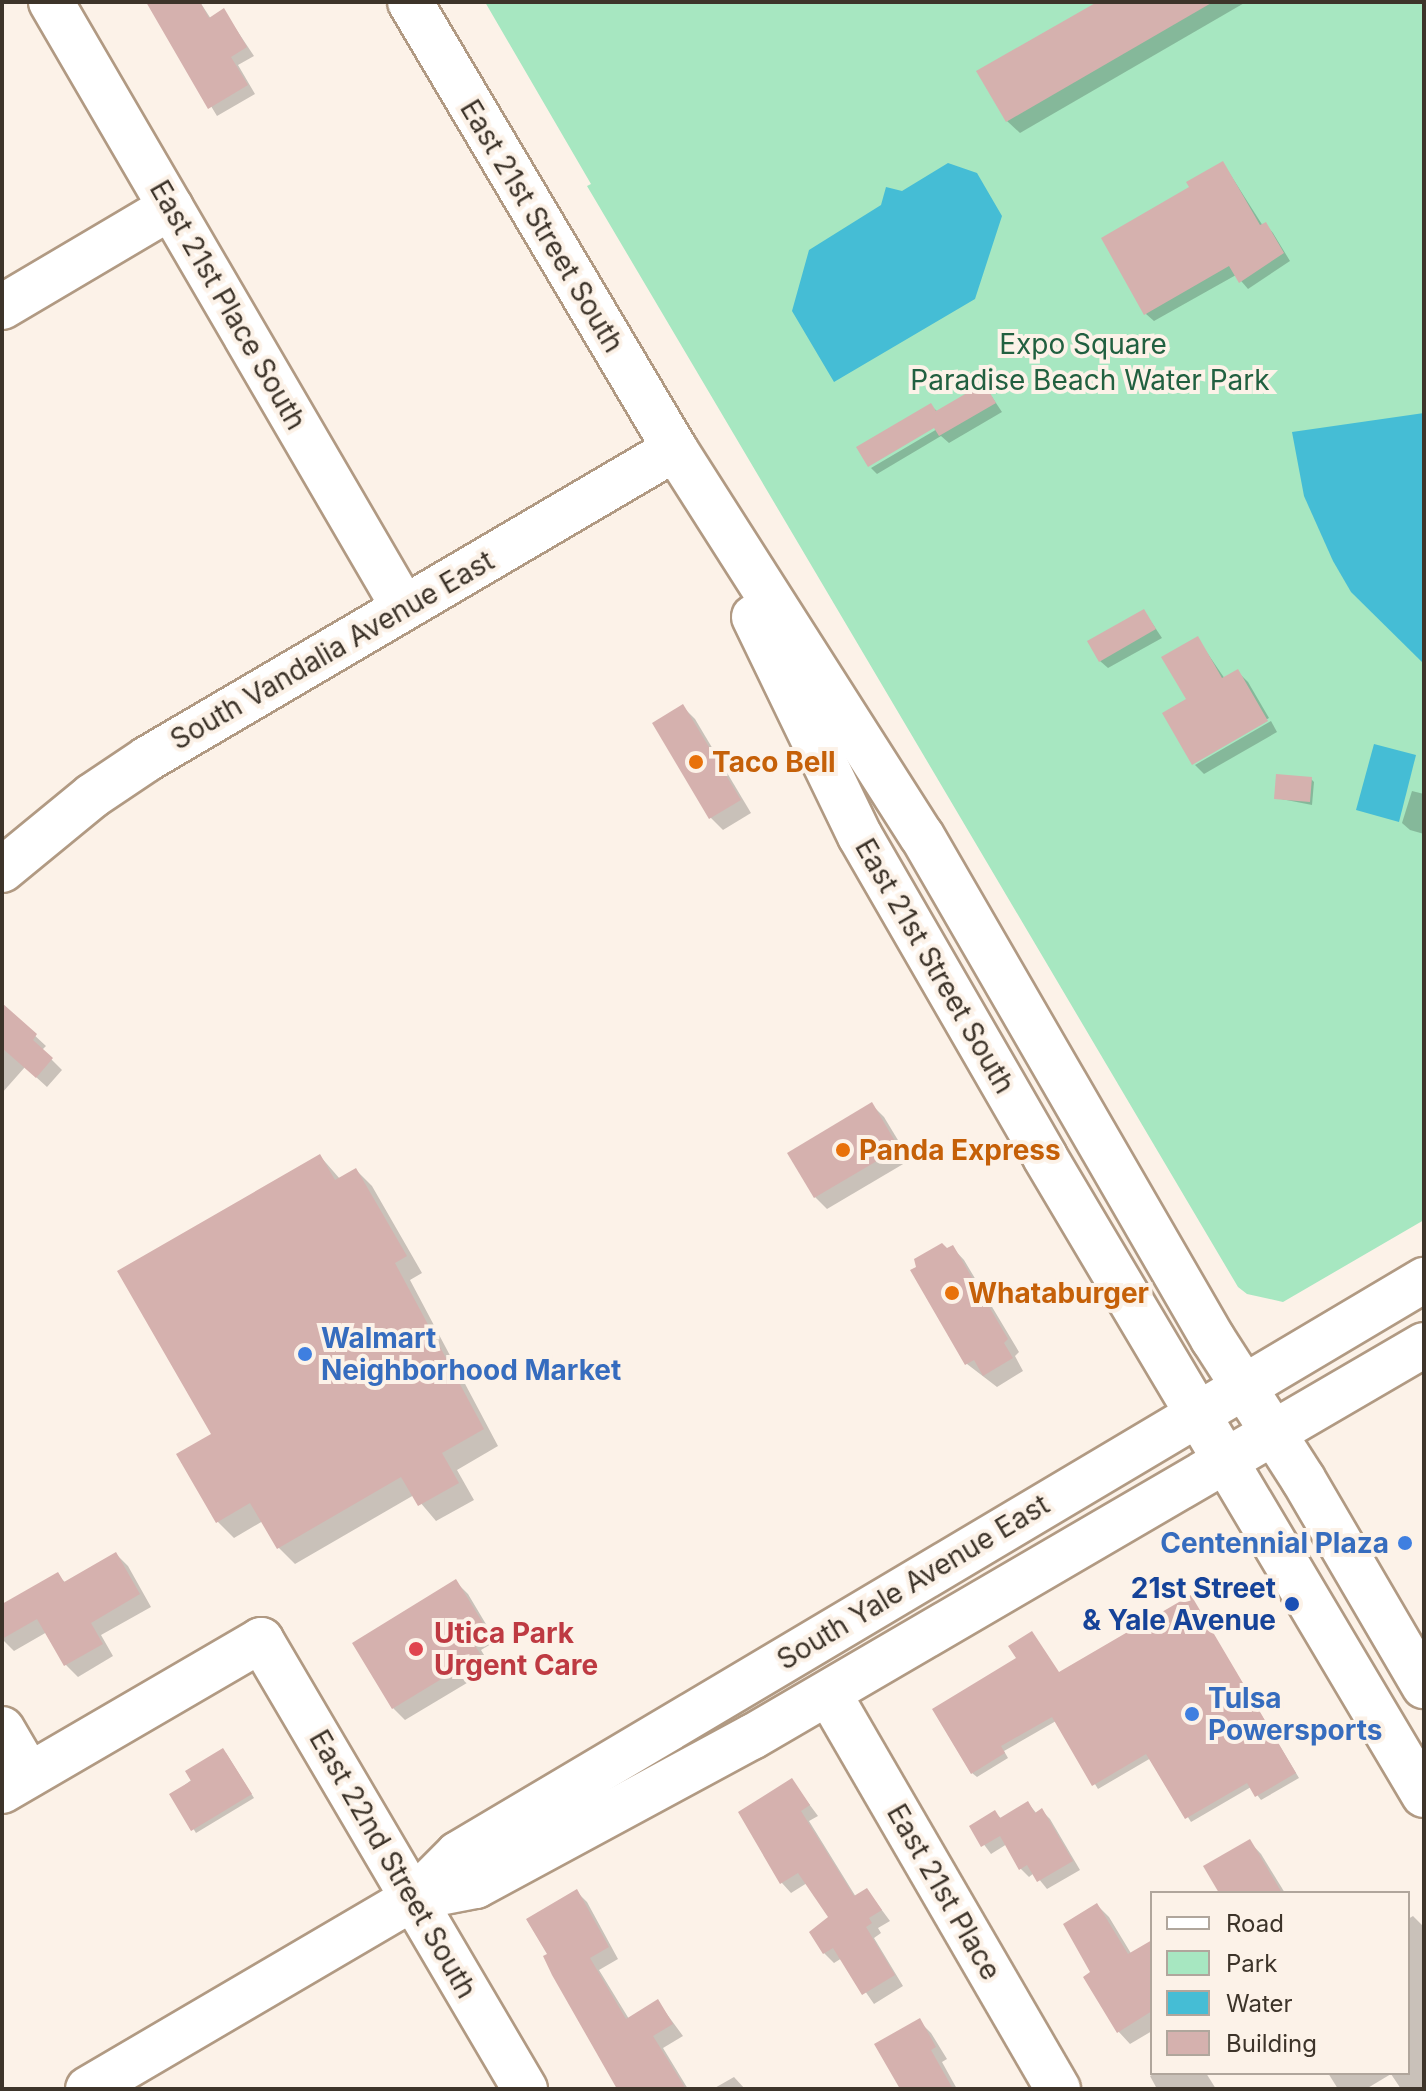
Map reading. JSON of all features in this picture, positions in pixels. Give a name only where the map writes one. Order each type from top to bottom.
[{"type":"main road","name":"East 21st Place South","points":[[51,2],[404,608]]},
{"type":"main road","name":"East 21st Street South","points":[[410,2],[675,449],[922,836],[1242,1385],[1424,1686]]},
{"type":"main road","points":[[2,307],[171,207]]},
{"type":"main road","name":"East 21st Street South","points":[[675,449],[860,836],[1196,1413],[1424,1795]]},
{"type":"main road","name":"South Vandalia Avenue East","points":[[2,870],[92,796],[147,759],[675,449]]},
{"type":"main road","name":"South Yale Avenue East","points":[[88,2089],[414,1898],[458,1854],[1242,1385],[1424,1280]]},
{"type":"main road","name":"South Yale Avenue East","points":[[414,1898],[476,1886],[829,1694],[1424,1345]]},
{"type":"main road","name":"East 22nd Street South","points":[[16,1783],[261,1640],[525,2089]]},
{"type":"main road","name":"East 21st Place","points":[[829,1694],[1058,2089]]},
{"type":"main road","points":[[2,1729],[16,1783]]},
{"type":"green space","name":"Paradise Beach Water Park","points":[[485,2],[1424,2],[1424,1220],[1283,1302],[1247,1294],[1238,1287],[587,186],[591,184]]},
{"type":"water","points":[[948,163],[977,173],[1002,216],[975,299],[834,382],[792,311],[809,250],[881,205],[886,187],[902,191]]},
{"type":"water","points":[[1424,413],[1424,664],[1351,592],[1333,561],[1304,496],[1292,432]]},
{"type":"water","points":[[1374,744],[1416,755],[1399,822],[1356,810]]},
{"type":"building","points":[[146,2],[200,2],[209,18],[224,8],[247,47],[231,57],[248,85],[208,109]]},
{"type":"building","points":[[1097,2],[1213,2],[1006,122],[976,71]]},
{"type":"building","points":[[1223,161],[1260,225],[1266,222],[1284,253],[1239,283],[1229,266],[1144,315],[1101,238],[1189,187],[1186,182]]},
{"type":"building","points":[[984,383],[996,403],[939,436],[934,428],[868,467],[856,447],[931,403],[936,411]]},
{"type":"building","points":[[1144,609],[1156,629],[1099,662],[1087,641]]},
{"type":"building","points":[[1198,636],[1222,678],[1238,669],[1268,721],[1192,765],[1162,713],[1186,699],[1161,657]]},
{"type":"building","name":"Taco Bell","points":[[683,704],[741,800],[709,819],[652,723]]},
{"type":"building","points":[[1276,774],[1312,777],[1310,802],[1274,799]]},
{"type":"building","points":[[2,1003],[37,1034],[33,1040],[53,1058],[36,1078],[2,1048]]},
{"type":"building","name":"Panda Express","points":[[872,1102],[899,1148],[814,1198],[787,1153]]},
{"type":"building","name":"Walmart Neighborhood Market","points":[[320,1154],[335,1180],[356,1168],[407,1256],[395,1263],[484,1429],[442,1453],[459,1483],[418,1506],[401,1477],[277,1549],[250,1503],[216,1523],[176,1454],[211,1434],[117,1271]]},
{"type":"building","name":"Whataburger","points":[[942,1243],[947,1248],[953,1245],[1008,1339],[1004,1343],[1013,1358],[983,1376],[974,1360],[965,1365],[910,1270],[916,1267],[914,1259]]},
{"type":"building","points":[[116,1552],[140,1594],[91,1623],[103,1644],[64,1666],[37,1619],[2,1639],[2,1604],[58,1572],[64,1582]]},
{"type":"building","name":"Utica Park Urgent Care","points":[[456,1579],[486,1628],[470,1638],[481,1655],[392,1709],[352,1643]]},
{"type":"building","points":[[1191,1595],[1296,1773],[1255,1797],[1247,1783],[1185,1819],[1146,1754],[1092,1786],[1052,1717],[1001,1746],[1005,1753],[971,1774],[932,1709],[1016,1658],[1008,1646],[1032,1631],[1059,1672]]},
{"type":"building","points":[[223,1748],[252,1794],[191,1831],[169,1794],[191,1781],[185,1771]]},
{"type":"building","points":[[792,1778],[810,1805],[801,1811],[854,1896],[867,1888],[882,1910],[869,1918],[872,1923],[866,1927],[895,1975],[862,1995],[833,1948],[823,1954],[809,1932],[828,1917],[798,1873],[780,1884],[738,1812]]},
{"type":"building","points":[[1028,1801],[1035,1813],[1042,1808],[1073,1861],[1037,1882],[1027,1865],[1019,1870],[1000,1836],[981,1847],[969,1826],[995,1810],[1000,1818]]},
{"type":"building","points":[[1250,1839],[1281,1891],[1218,1891],[1203,1866]]},
{"type":"building","points":[[577,1889],[609,1947],[590,1958],[626,2019],[658,1999],[673,2024],[653,2036],[686,2089],[617,2089],[552,1975],[543,1956],[547,1954],[526,1919]]},
{"type":"building","points":[[1097,1903],[1128,1954],[1150,1941],[1150,2012],[1117,2033],[1083,1977],[1090,1972],[1063,1924]]},
{"type":"building","points":[[920,2018],[936,2047],[931,2050],[953,2089],[900,2089],[874,2044]]},
{"type":"place","name":"Taco Bell","points":[[696,762]]},
{"type":"place","name":"Panda Express","points":[[843,1150]]},
{"type":"place","name":"Whataburger","points":[[952,1293]]},
{"type":"place","name":"Walmart Neighborhood Market","points":[[305,1354]]},
{"type":"place","name":"Centennial Plaza","points":[[1405,1543]]},
{"type":"place","name":"21st Street & Yale Avenue","points":[[1292,1604]]},
{"type":"place","name":"Utica Park Urgent Care","points":[[416,1649]]},
{"type":"place","name":"Tulsa Powersports","points":[[1192,1714]]},
{"type":"park label","name":"Expo Square","points":[[1083,344]]}]
